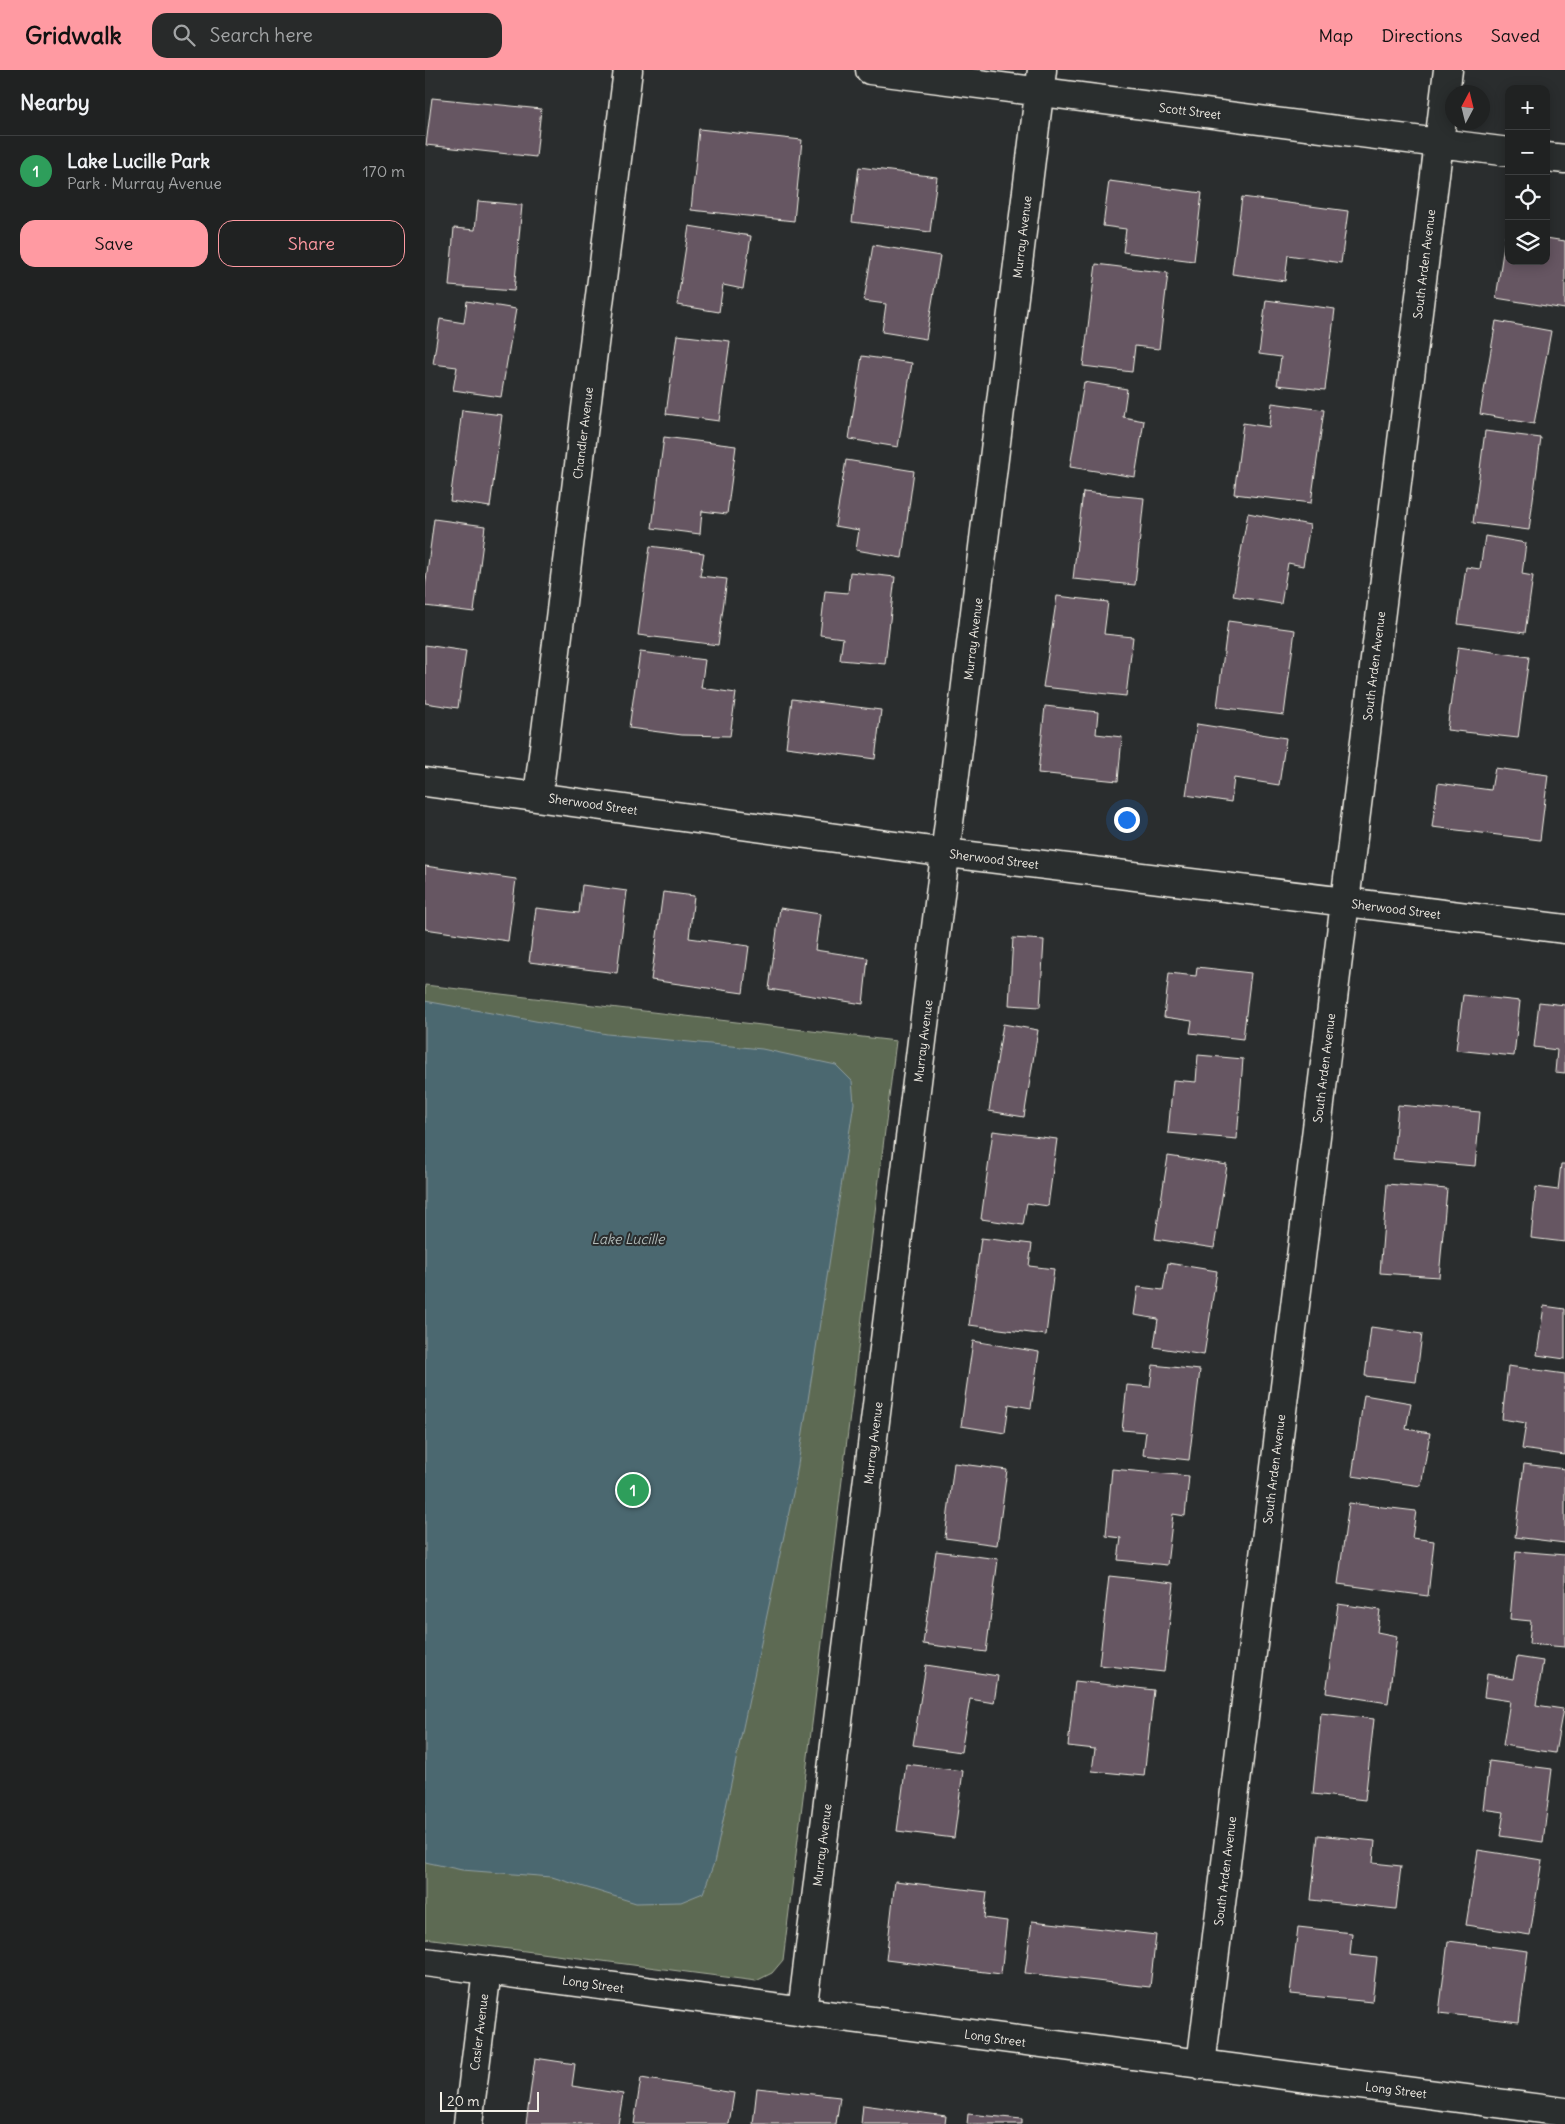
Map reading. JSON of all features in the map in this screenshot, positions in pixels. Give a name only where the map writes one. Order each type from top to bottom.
[{"type":"street","name":"Chandler Avenue","points":[[538,796],[628,70]]},
{"type":"street","name":"Scott Street","points":[[870,70],[1041,81],[1439,144],[1505,152]]},
{"type":"street","name":"South Arden Avenue","points":[[1201,2065],[1448,70]]},
{"type":"street","name":"Murray Avenue","points":[[801,2012],[947,854],[1041,81]]},
{"type":"street","points":[[1550,157],[1565,159]]},
{"type":"street","name":"Sherwood Street","points":[[425,782],[538,796],[947,854],[1565,929]]},
{"type":"street","name":"Long Street","points":[[425,1962],[1565,2112]]},
{"type":"street","name":"Casler Avenue","points":[[468,2124],[487,1970]]},
{"type":"green space","name":"Lake Lucille","points":[[425,985],[896,1041],[783,1960],[772,1973],[756,1981],[425,1938]]},
{"type":"water","name":"Lake Lucille","points":[[425,1001],[607,1034],[762,1049],[836,1065],[852,1081],[854,1103],[795,1484],[714,1863],[703,1893],[681,1902],[636,1903],[552,1877],[462,1870],[425,1862]]},
{"type":"building","points":[[432,98],[541,109],[536,157],[426,145]]},
{"type":"building","points":[[699,129],[802,140],[794,221],[691,210]]},
{"type":"building","points":[[859,167],[937,177],[930,232],[852,222]]},
{"type":"building","points":[[1109,181],[1202,193],[1194,261],[1123,252],[1126,229],[1103,226]]},
{"type":"building","points":[[1242,197],[1348,211],[1341,263],[1288,255],[1285,281],[1232,274]]},
{"type":"building","points":[[478,201],[522,205],[514,291],[449,286],[454,228],[475,230]]},
{"type":"building","points":[[689,226],[751,236],[743,289],[723,285],[719,312],[677,305]]},
{"type":"building","points":[[1505,239],[1505,265],[1550,265],[1550,239],[1565,241],[1565,309],[1496,298]]},
{"type":"building","points":[[873,245],[940,256],[926,339],[882,332],[886,304],[864,301]]},
{"type":"building","points":[[1096,264],[1168,273],[1159,349],[1135,346],[1132,372],[1083,366]]},
{"type":"building","points":[[1266,300],[1335,309],[1325,390],[1277,385],[1281,357],[1259,354]]},
{"type":"building","points":[[467,301],[516,309],[501,397],[453,390],[457,367],[433,364],[440,319],[464,323]]},
{"type":"building","points":[[1496,321],[1551,331],[1534,424],[1480,414]]},
{"type":"building","points":[[677,335],[730,341],[719,421],[666,414]]},
{"type":"building","points":[[862,356],[912,363],[898,447],[849,439]]},
{"type":"building","points":[[1084,382],[1127,389],[1123,417],[1144,421],[1135,477],[1070,467]]},
{"type":"building","points":[[1272,403],[1324,410],[1311,503],[1234,494],[1243,423],[1269,427]]},
{"type":"building","points":[[462,410],[502,415],[490,507],[450,501]]},
{"type":"building","points":[[1485,431],[1541,438],[1529,530],[1473,523]]},
{"type":"building","points":[[664,437],[736,446],[727,514],[702,511],[700,534],[652,528]]},
{"type":"building","points":[[846,460],[914,471],[902,558],[856,550],[859,530],[835,526]]},
{"type":"building","points":[[1083,492],[1144,498],[1135,585],[1073,579]]},
{"type":"building","points":[[1248,513],[1310,525],[1303,566],[1288,563],[1281,604],[1233,596]]},
{"type":"building","points":[[434,519],[485,526],[474,612],[425,606],[425,588]]},
{"type":"building","points":[[1485,536],[1526,543],[1522,574],[1533,576],[1525,633],[1458,624],[1466,567],[1480,569]]},
{"type":"building","points":[[650,546],[704,553],[700,576],[727,579],[718,645],[638,635]]},
{"type":"building","points":[[850,572],[895,577],[885,664],[840,660],[843,638],[820,635],[825,591],[848,593]]},
{"type":"building","points":[[1057,596],[1108,602],[1104,634],[1133,637],[1126,696],[1043,687]]},
{"type":"building","points":[[1228,621],[1295,630],[1284,715],[1217,707]]},
{"type":"building","points":[[425,645],[466,651],[458,708],[425,703]]},
{"type":"building","points":[[1458,647],[1529,657],[1518,738],[1447,730]]},
{"type":"building","points":[[640,652],[705,660],[701,688],[736,693],[730,736],[682,735],[629,728]]},
{"type":"building","points":[[792,699],[881,710],[875,759],[786,747]]},
{"type":"building","points":[[1045,706],[1098,712],[1096,734],[1122,737],[1118,781],[1038,773]]},
{"type":"building","points":[[1197,724],[1286,738],[1279,785],[1234,778],[1231,802],[1186,795]]},
{"type":"building","points":[[1495,768],[1548,775],[1540,840],[1432,827],[1438,783],[1491,790]]},
{"type":"building","points":[[425,866],[516,879],[508,941],[425,929]]},
{"type":"building","points":[[582,885],[627,891],[617,973],[529,962],[536,908],[579,913]]},
{"type":"building","points":[[663,892],[694,896],[689,938],[749,946],[743,993],[651,980]]},
{"type":"building","points":[[780,908],[820,914],[815,950],[868,958],[863,1004],[769,989]]},
{"type":"building","points":[[1013,938],[1044,940],[1040,1007],[1009,1005]]},
{"type":"building","points":[[1197,967],[1251,973],[1243,1039],[1190,1033],[1192,1021],[1164,1017],[1169,973],[1196,976]]},
{"type":"building","points":[[1463,995],[1520,1001],[1514,1056],[1456,1050]]},
{"type":"building","points":[[1539,1002],[1565,1005],[1565,1073],[1555,1072],[1557,1050],[1534,1047]]},
{"type":"building","points":[[1003,1024],[1038,1030],[1024,1117],[989,1111]]},
{"type":"building","points":[[1198,1055],[1243,1059],[1237,1139],[1168,1133],[1173,1080],[1196,1082]]},
{"type":"building","points":[[1398,1105],[1480,1112],[1475,1166],[1393,1159]]},
{"type":"building","points":[[993,1131],[1057,1139],[1048,1206],[1027,1203],[1023,1225],[981,1219]]},
{"type":"building","points":[[1168,1156],[1227,1165],[1214,1248],[1155,1239]]},
{"type":"building","points":[[1561,1164],[1565,1164],[1565,1242],[1531,1238],[1536,1187],[1558,1190]]},
{"type":"building","points":[[1387,1184],[1447,1189],[1439,1277],[1380,1273]]},
{"type":"building","points":[[981,1238],[1032,1244],[1029,1266],[1054,1269],[1046,1335],[969,1325]]},
{"type":"building","points":[[1168,1263],[1217,1271],[1204,1355],[1154,1347],[1158,1319],[1134,1315],[1138,1287],[1163,1290]]},
{"type":"building","points":[[1544,1306],[1565,1309],[1565,1359],[1537,1355]]},
{"type":"building","points":[[1371,1327],[1422,1334],[1416,1382],[1365,1376]]},
{"type":"building","points":[[973,1341],[1039,1352],[1031,1408],[1009,1404],[1005,1433],[961,1426]]},
{"type":"building","points":[[1153,1365],[1200,1370],[1189,1460],[1143,1455],[1146,1432],[1122,1430],[1127,1385],[1150,1387]]},
{"type":"building","points":[[1508,1366],[1565,1374],[1565,1455],[1522,1449],[1526,1423],[1502,1419]]},
{"type":"building","points":[[1364,1395],[1411,1403],[1406,1429],[1430,1433],[1421,1486],[1352,1476]]},
{"type":"building","points":[[954,1463],[1007,1470],[997,1545],[945,1538]]},
{"type":"building","points":[[1524,1464],[1565,1469],[1565,1543],[1515,1537]]},
{"type":"building","points":[[1112,1469],[1189,1476],[1185,1516],[1173,1514],[1167,1565],[1118,1560],[1121,1538],[1106,1536]]},
{"type":"building","points":[[1349,1503],[1416,1511],[1412,1538],[1434,1541],[1428,1596],[1338,1584]]},
{"type":"building","points":[[936,1551],[998,1559],[986,1652],[923,1644]]},
{"type":"building","points":[[1516,1551],[1565,1555],[1565,1647],[1529,1644],[1531,1621],[1510,1619]]},
{"type":"building","points":[[1109,1576],[1174,1583],[1164,1672],[1099,1665]]},
{"type":"building","points":[[1338,1604],[1380,1610],[1377,1632],[1397,1636],[1388,1703],[1326,1693]]},
{"type":"building","points":[[1517,1657],[1543,1661],[1536,1705],[1563,1709],[1555,1753],[1503,1745],[1510,1701],[1484,1697],[1487,1674],[1513,1679]]},
{"type":"building","points":[[926,1665],[998,1676],[994,1703],[970,1699],[961,1752],[913,1745]]},
{"type":"building","points":[[1075,1681],[1154,1690],[1144,1776],[1092,1771],[1095,1749],[1068,1746]]},
{"type":"building","points":[[1321,1713],[1374,1719],[1365,1800],[1313,1794]]},
{"type":"building","points":[[1489,1761],[1552,1769],[1543,1842],[1500,1836],[1504,1812],[1483,1809]]},
{"type":"building","points":[[906,1764],[963,1771],[954,1838],[897,1831]]},
{"type":"building","points":[[1318,1835],[1375,1841],[1373,1863],[1401,1866],[1396,1909],[1311,1900]]},
{"type":"building","points":[[1478,1850],[1542,1860],[1530,1935],[1466,1925]]},
{"type":"building","points":[[895,1881],[987,1892],[984,1918],[1007,1921],[1001,1974],[886,1960]]},
{"type":"building","points":[[1032,1921],[1156,1935],[1150,1987],[1025,1973]]},
{"type":"building","points":[[1298,1927],[1352,1933],[1350,1955],[1377,1958],[1372,2002],[1290,1994]]},
{"type":"building","points":[[1448,1941],[1528,1951],[1519,2022],[1439,2013]]},
{"type":"building","points":[[535,2058],[575,2064],[572,2086],[623,2094],[618,2124],[526,2124]]},
{"type":"building","points":[[641,2078],[734,2093],[729,2124],[634,2124]]},
{"type":"building","points":[[757,2088],[840,2097],[836,2124],[753,2124]]},
{"type":"building","points":[[863,2105],[946,2116],[945,2124],[861,2124]]},
{"type":"building","points":[[968,2114],[1022,2119],[1022,2124],[967,2124]]},
{"type":"place","name":"Lake Lucille Park","points":[[633,1490]]}]
